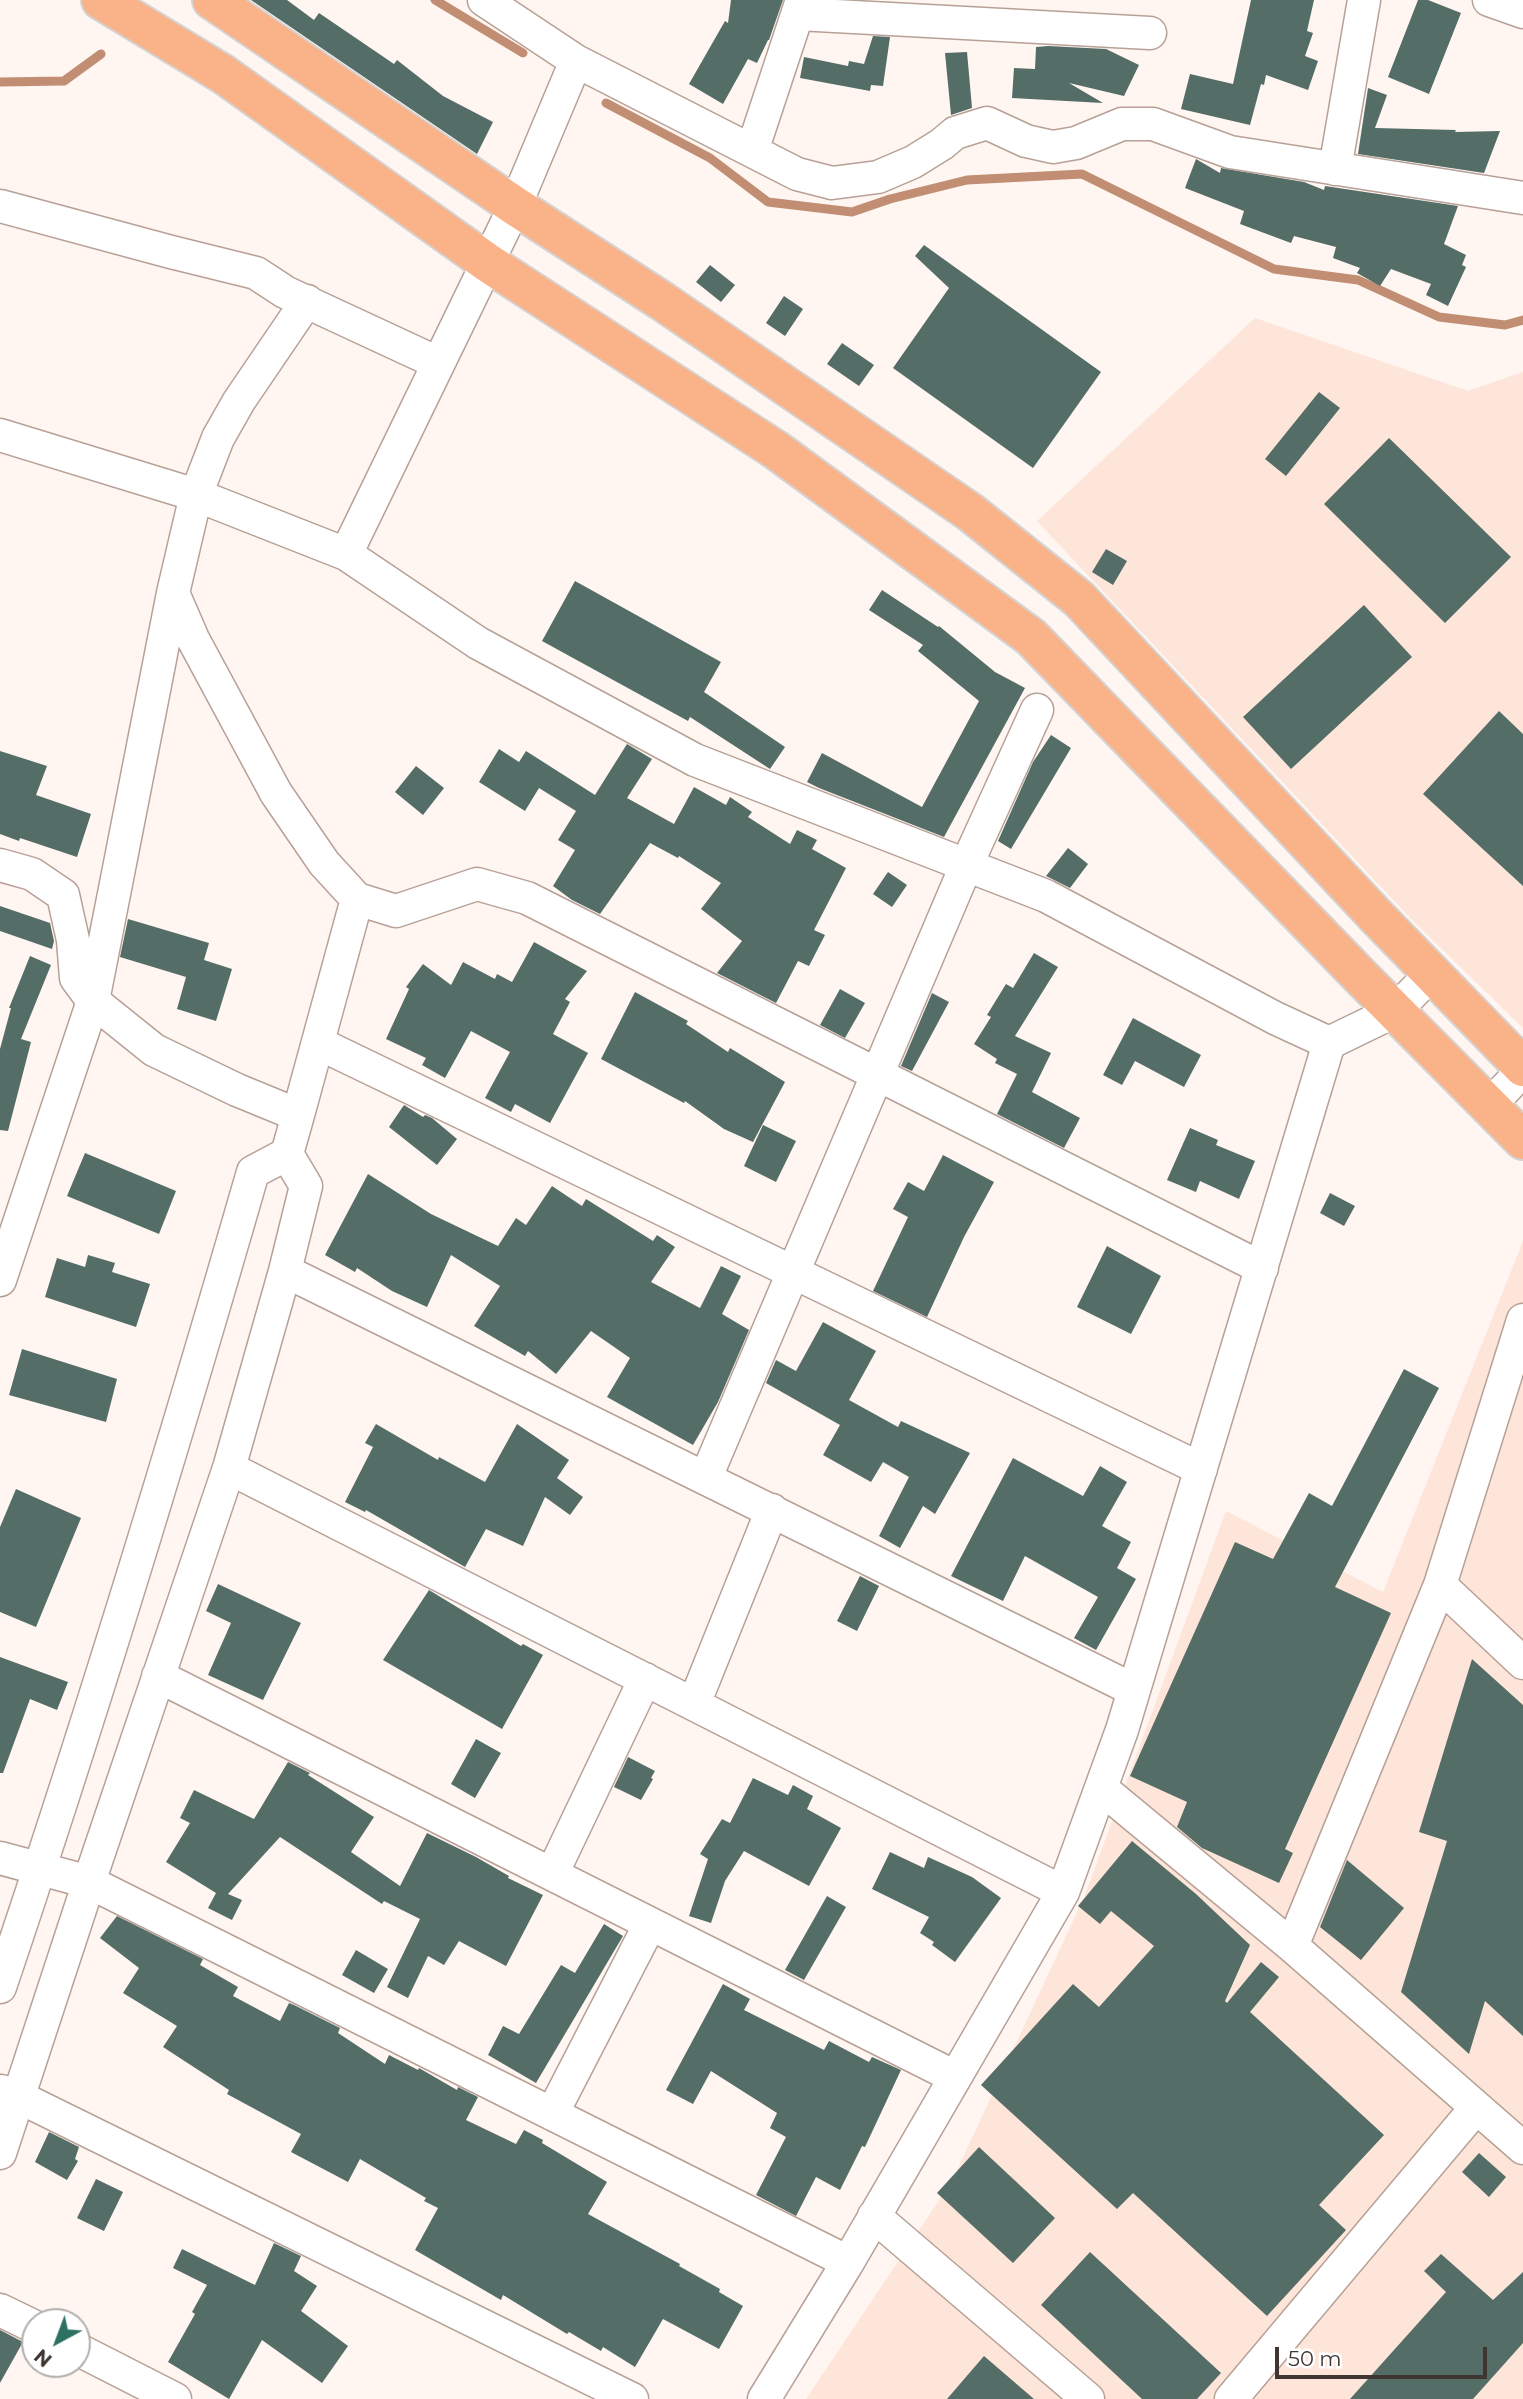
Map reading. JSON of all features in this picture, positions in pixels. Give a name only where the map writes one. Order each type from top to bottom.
[{"type":"main road","points":[[101,0],[223,74],[488,262],[776,450],[1031,637],[1523,1140]]},
{"type":"main road","points":[[212,0],[515,206],[662,301],[970,512],[1079,599],[1523,1069]]},
{"type":"street","points":[[484,0],[576,61],[797,174],[832,183],[878,177],[913,162],[942,145],[955,133],[987,123],[1026,141],[1053,147],[1076,143],[1122,124],[1153,124],[1230,152],[1523,198]]},
{"type":"street","points":[[1335,169],[1364,0]]},
{"type":"street","points":[[1489,0],[1523,12]]},
{"type":"street","points":[[752,151],[800,7],[1150,33]]},
{"type":"street","points":[[346,554],[515,206],[576,61]]},
{"type":"street","points":[[0,206],[256,273],[285,292],[438,363]]},
{"type":"street","points":[[0,1280],[10,1218],[93,1001],[173,593],[196,495],[218,438],[239,401],[306,301]]},
{"type":"street","points":[[0,435],[196,495],[346,554],[478,643],[695,760],[1046,896],[1275,1018],[1329,1043]]},
{"type":"street","points":[[173,593],[193,639],[276,793],[324,863],[357,899],[396,911],[477,884],[527,898],[1262,1268]]},
{"type":"street","points":[[706,1477],[966,866],[1037,710]]},
{"type":"street","points":[[0,865],[32,874],[63,895],[73,940],[76,978],[93,1001],[153,1050],[237,1090],[298,1115]]},
{"type":"street","points":[[0,1987],[174,1446],[253,1172],[287,1154],[357,899]]},
{"type":"street","points":[[764,2399],[848,2262],[1063,1892],[1134,1690],[1329,1043],[1395,1011],[1432,973]]},
{"type":"street","points":[[318,1043],[1201,1469]]},
{"type":"street","points":[[1489,1106],[1523,1069]]},
{"type":"street","points":[[0,2153],[10,2094],[89,1882],[229,1468],[285,1271],[306,1186],[287,1154]]},
{"type":"street","points":[[285,1271],[1134,1690]]},
{"type":"street","points":[[1292,1946],[1440,1585],[1523,1320]]},
{"type":"street","points":[[229,1468],[1063,1892]]},
{"type":"street","points":[[694,1703],[772,1510]]},
{"type":"street","points":[[1440,1585],[1523,1663]]},
{"type":"street","points":[[158,1676],[955,2077]]},
{"type":"street","points":[[552,1874],[645,1679]]},
{"type":"street","points":[[1101,1788],[1292,1946],[1475,2109],[1523,2148]]},
{"type":"street","points":[[0,1858],[89,1882],[848,2262]]},
{"type":"street","points":[[552,2113],[650,1924]]},
{"type":"street","points":[[10,2094],[632,2399]]},
{"type":"street","points":[[1231,2399],[1475,2109]]},
{"type":"street","points":[[874,2216],[1088,2399]]},
{"type":"street","points":[[0,2310],[21,2321]]},
{"type":"street","points":[[91,2356],[175,2399]]},
{"type":"shaded area","points":[[1255,318],[1468,391],[1523,372],[1523,1028],[1413,921],[1037,521]]},
{"type":"shaded area","points":[[1523,1241],[1523,2399],[806,2399],[952,2181],[1085,1895],[1226,1511],[1383,1592]]},
{"type":"building","points":[[251,0],[287,0],[314,20],[319,13],[394,64],[397,60],[443,96],[493,122],[477,154]]},
{"type":"building","points":[[731,0],[783,0],[769,40],[757,63],[748,59],[723,104],[689,84],[725,21],[728,23]]},
{"type":"building","points":[[1251,0],[1314,0],[1307,31],[1313,33],[1305,56],[1318,61],[1308,90],[1266,75],[1250,125],[1181,109],[1190,74],[1233,84]]},
{"type":"building","points":[[1418,0],[1428,0],[1461,13],[1429,94],[1388,77]]},
{"type":"building","points":[[873,36],[890,37],[883,86],[871,85],[870,91],[800,78],[804,57],[848,66],[849,61],[864,64]]},
{"type":"building","points":[[1036,47],[1106,49],[1139,65],[1124,96],[1069,83],[1103,103],[1012,98],[1014,68],[1035,69]]},
{"type":"building","points":[[967,52],[972,108],[951,115],[945,53]]},
{"type":"building","points":[[1368,88],[1387,95],[1375,128],[1500,131],[1484,173],[1358,154]]},
{"type":"building","points":[[1196,159],[1220,173],[1221,168],[1304,182],[1324,190],[1325,186],[1458,206],[1444,244],[1466,255],[1462,265],[1466,267],[1448,306],[1426,295],[1431,284],[1391,269],[1380,286],[1357,273],[1360,268],[1333,258],[1336,247],[1294,236],[1291,243],[1240,224],[1244,211],[1185,188]]},
{"type":"building","points":[[924,245],[1101,372],[1033,468],[893,368],[949,288],[915,256]]},
{"type":"building","points":[[710,265],[735,285],[721,302],[696,282]]},
{"type":"building","points":[[784,296],[803,309],[785,336],[766,323]]},
{"type":"building","points":[[842,343],[874,365],[859,386],[827,364]]},
{"type":"building","points":[[1319,392],[1340,408],[1286,476],[1265,459]]},
{"type":"building","points":[[1389,438],[1511,557],[1445,623],[1324,504]]},
{"type":"building","points":[[1106,549],[1127,561],[1113,585],[1092,572]]},
{"type":"building","points":[[575,581],[721,662],[704,692],[785,747],[770,769],[690,717],[688,721],[542,641]]},
{"type":"building","points":[[882,590],[939,626],[995,672],[1025,688],[944,837],[807,782],[822,753],[922,807],[979,701],[918,651],[923,645],[869,610]]},
{"type":"building","points":[[1364,605],[1412,657],[1291,769],[1243,717]]},
{"type":"building","points":[[1499,711],[1523,734],[1523,886],[1423,794]]},
{"type":"building","points":[[1051,735],[1071,748],[1011,849],[998,841],[1033,762]]},
{"type":"building","points":[[627,744],[652,759],[627,798],[674,824],[694,787],[726,805],[730,797],[752,812],[748,817],[790,844],[797,830],[817,840],[812,849],[846,868],[814,930],[825,935],[809,966],[798,961],[776,1003],[717,973],[742,941],[701,909],[721,883],[679,856],[678,858],[650,843],[600,914],[572,900],[553,886],[575,850],[558,840],[576,811],[539,788],[525,811],[479,782],[499,749],[519,762],[526,751],[595,795]]},
{"type":"building","points":[[0,751],[47,766],[36,795],[91,814],[77,857],[0,834]]},
{"type":"building","points":[[416,766],[444,788],[423,815],[395,792]]},
{"type":"building","points":[[1068,848],[1088,864],[1070,888],[1046,876]]},
{"type":"building","points":[[888,872],[907,885],[892,907],[873,894]]},
{"type":"building","points":[[0,906],[50,923],[54,941],[52,949],[0,931]]},
{"type":"building","points":[[128,919],[209,943],[204,960],[232,969],[216,1021],[177,1009],[186,977],[120,957]]},
{"type":"building","points":[[534,942],[587,971],[565,999],[570,1002],[553,1034],[588,1053],[550,1123],[515,1104],[511,1112],[485,1098],[510,1052],[471,1031],[445,1078],[422,1065],[426,1058],[386,1039],[409,989],[406,987],[423,964],[451,985],[463,962],[495,979],[497,974],[512,982]]},
{"type":"building","points":[[1034,953],[1058,967],[1015,1036],[1051,1053],[1032,1092],[1080,1118],[1064,1148],[997,1114],[1017,1074],[995,1063],[997,1059],[974,1044],[991,1017],[987,1015],[1006,984],[1013,988]]},
{"type":"building","points":[[30,956],[51,965],[21,1039],[31,1042],[8,1131],[0,1130],[0,1049],[9,1008]]},
{"type":"building","points":[[840,989],[865,1003],[845,1038],[820,1025]]},
{"type":"building","points":[[635,992],[688,1021],[686,1024],[728,1052],[730,1048],[785,1082],[753,1142],[724,1129],[685,1101],[684,1103],[601,1059]]},
{"type":"building","points":[[932,993],[949,1002],[912,1071],[901,1066]]},
{"type":"building","points":[[1133,1018],[1201,1055],[1184,1087],[1135,1061],[1122,1085],[1103,1075]]},
{"type":"building","points":[[404,1105],[423,1117],[425,1115],[432,1118],[457,1139],[437,1165],[389,1127]]},
{"type":"building","points":[[763,1125],[796,1141],[776,1182],[744,1166]]},
{"type":"building","points":[[1190,1128],[1218,1140],[1216,1145],[1255,1161],[1239,1199],[1200,1181],[1196,1192],[1167,1180]]},
{"type":"building","points":[[85,1153],[176,1191],[159,1234],[67,1196]]},
{"type":"building","points":[[943,1155],[994,1182],[964,1237],[927,1317],[873,1291],[908,1217],[893,1209],[908,1182],[924,1191]]},
{"type":"building","points":[[368,1174],[431,1214],[498,1246],[516,1218],[526,1225],[552,1186],[582,1206],[586,1199],[653,1241],[657,1235],[675,1247],[651,1282],[700,1308],[721,1266],[741,1276],[722,1314],[749,1330],[718,1402],[693,1445],[607,1397],[630,1358],[591,1331],[556,1374],[528,1351],[525,1356],[474,1326],[500,1286],[451,1255],[427,1307],[392,1291],[357,1268],[355,1272],[325,1255]]},
{"type":"building","points":[[1330,1193],[1355,1206],[1344,1226],[1320,1213]]},
{"type":"building","points":[[1107,1246],[1161,1276],[1131,1334],[1077,1307]]},
{"type":"building","points":[[88,1255],[115,1263],[112,1272],[150,1284],[136,1327],[45,1297],[57,1258],[85,1267]]},
{"type":"building","points":[[823,1322],[876,1351],[849,1400],[898,1427],[901,1421],[970,1453],[935,1514],[923,1506],[900,1548],[879,1536],[909,1477],[883,1462],[871,1482],[823,1455],[840,1425],[766,1383],[776,1360],[796,1371]]},
{"type":"building","points":[[22,1349],[117,1379],[106,1422],[9,1395]]},
{"type":"building","points":[[1404,1369],[1439,1388],[1335,1587],[1391,1613],[1285,1849],[1293,1853],[1279,1883],[1202,1848],[1177,1827],[1187,1802],[1130,1776],[1235,1542],[1273,1559],[1309,1493],[1332,1506]]},
{"type":"building","points":[[376,1424],[438,1460],[439,1457],[485,1482],[517,1424],[569,1460],[557,1478],[583,1497],[570,1515],[545,1497],[523,1546],[486,1529],[465,1567],[366,1510],[365,1512],[345,1502],[373,1447],[365,1443]]},
{"type":"building","points":[[1013,1458],[1083,1496],[1100,1466],[1127,1482],[1102,1526],[1131,1542],[1117,1568],[1136,1579],[1096,1650],[1074,1638],[1098,1597],[1025,1556],[1003,1601],[951,1576]]},
{"type":"building","points":[[16,1489],[81,1518],[36,1627],[0,1612],[0,1527]]},
{"type":"building","points":[[860,1576],[879,1586],[857,1631],[837,1621]]},
{"type":"building","points":[[218,1584],[301,1623],[263,1700],[208,1675],[231,1623],[206,1611]]},
{"type":"building","points":[[429,1590],[521,1646],[523,1644],[543,1655],[502,1729],[383,1660]]},
{"type":"building","points":[[0,1657],[68,1682],[57,1710],[30,1699],[3,1773],[0,1773]]},
{"type":"building","points":[[1472,1659],[1523,1705],[1523,2036],[1485,2001],[1469,2054],[1401,1992],[1447,1841],[1419,1832]]},
{"type":"building","points":[[476,1739],[501,1753],[475,1798],[451,1784]]},
{"type":"building","points":[[628,1757],[655,1771],[641,1800],[614,1787]]},
{"type":"building","points":[[288,1762],[310,1773],[308,1775],[374,1817],[351,1852],[400,1886],[427,1833],[543,1895],[506,1966],[459,1941],[444,1965],[428,1956],[408,1998],[387,1987],[420,1919],[384,1901],[382,1904],[280,1837],[228,1894],[242,1900],[232,1920],[208,1908],[216,1893],[166,1862],[190,1823],[180,1818],[194,1790],[254,1819]]},
{"type":"building","points":[[753,1778],[788,1795],[793,1785],[813,1796],[807,1809],[841,1828],[809,1886],[744,1851],[725,1881],[711,1923],[689,1916],[708,1859],[700,1854],[722,1819],[730,1823]]},
{"type":"building","points":[[1132,1841],[1196,1894],[1250,1945],[1225,2001],[1227,2003],[1261,1962],[1279,1977],[1250,2012],[1384,2135],[1319,2205],[1346,2230],[1267,2316],[1133,2193],[1117,2209],[981,2085],[1073,1984],[1099,2007],[1154,1946],[1111,1911],[1100,1924],[1078,1906]]},
{"type":"building","points":[[890,1852],[924,1868],[928,1857],[972,1877],[1001,1898],[955,1962],[920,1933],[929,1917],[872,1889]]},
{"type":"building","points":[[1347,1860],[1404,1908],[1361,1960],[1320,1927]]},
{"type":"building","points":[[827,1896],[846,1907],[804,1980],[785,1970]]},
{"type":"building","points":[[117,1916],[203,1959],[200,1965],[238,1987],[233,1996],[280,2021],[289,2003],[294,2005],[340,2028],[338,2033],[385,2064],[389,2055],[418,2070],[419,2068],[457,2090],[458,2087],[478,2097],[466,2120],[516,2144],[524,2130],[607,2182],[588,2214],[680,2264],[679,2266],[720,2289],[719,2292],[743,2306],[719,2349],[663,2319],[635,2367],[603,2347],[601,2351],[569,2332],[567,2334],[503,2295],[501,2300],[415,2250],[438,2208],[424,2201],[426,2198],[360,2159],[348,2182],[291,2152],[301,2134],[227,2094],[229,2090],[163,2047],[177,2026],[123,1993],[139,1968],[100,1938]]},
{"type":"building","points":[[604,1924],[623,1936],[536,2083],[488,2055],[503,2026],[519,2034],[561,1965],[575,1973]]},
{"type":"building","points":[[356,1950],[388,1969],[374,1993],[342,1975]]},
{"type":"building","points":[[723,1984],[750,1999],[744,2010],[824,2050],[829,2041],[869,2062],[872,2057],[901,2070],[865,2147],[862,2146],[840,2190],[816,2177],[796,2216],[756,2195],[786,2137],[770,2128],[777,2113],[711,2071],[693,2104],[666,2090]]},
{"type":"building","points":[[49,2132],[79,2147],[75,2159],[78,2161],[67,2180],[35,2162]]},
{"type":"building","points":[[979,2147],[1055,2218],[1013,2263],[937,2193]]},
{"type":"building","points":[[1479,2153],[1506,2177],[1489,2197],[1462,2172]]},
{"type":"building","points":[[96,2179],[123,2192],[104,2231],[77,2218]]},
{"type":"building","points":[[274,2243],[301,2256],[294,2271],[317,2286],[301,2311],[348,2346],[322,2383],[262,2340],[229,2399],[168,2362],[195,2314],[192,2312],[207,2285],[173,2268],[182,2249],[255,2285]]},
{"type":"building","points":[[1090,2252],[1221,2373],[1197,2399],[1142,2399],[1041,2305]]},
{"type":"building","points":[[1441,2254],[1493,2300],[1523,2272],[1523,2343],[1473,2399],[1350,2399],[1446,2292],[1424,2271]]},
{"type":"building","points":[[0,2330],[21,2341],[21,2346],[0,2383]]},
{"type":"building","points":[[984,2356],[1034,2399],[947,2399]]},
{"type":"waterway","points":[[435,0],[523,53]]},
{"type":"waterway","points":[[0,82],[64,81],[101,54]]},
{"type":"waterway","points":[[606,103],[710,158],[768,202],[852,212],[890,199],[967,180],[1082,174],[1274,269],[1358,280],[1439,317],[1505,325],[1523,320]]}]
